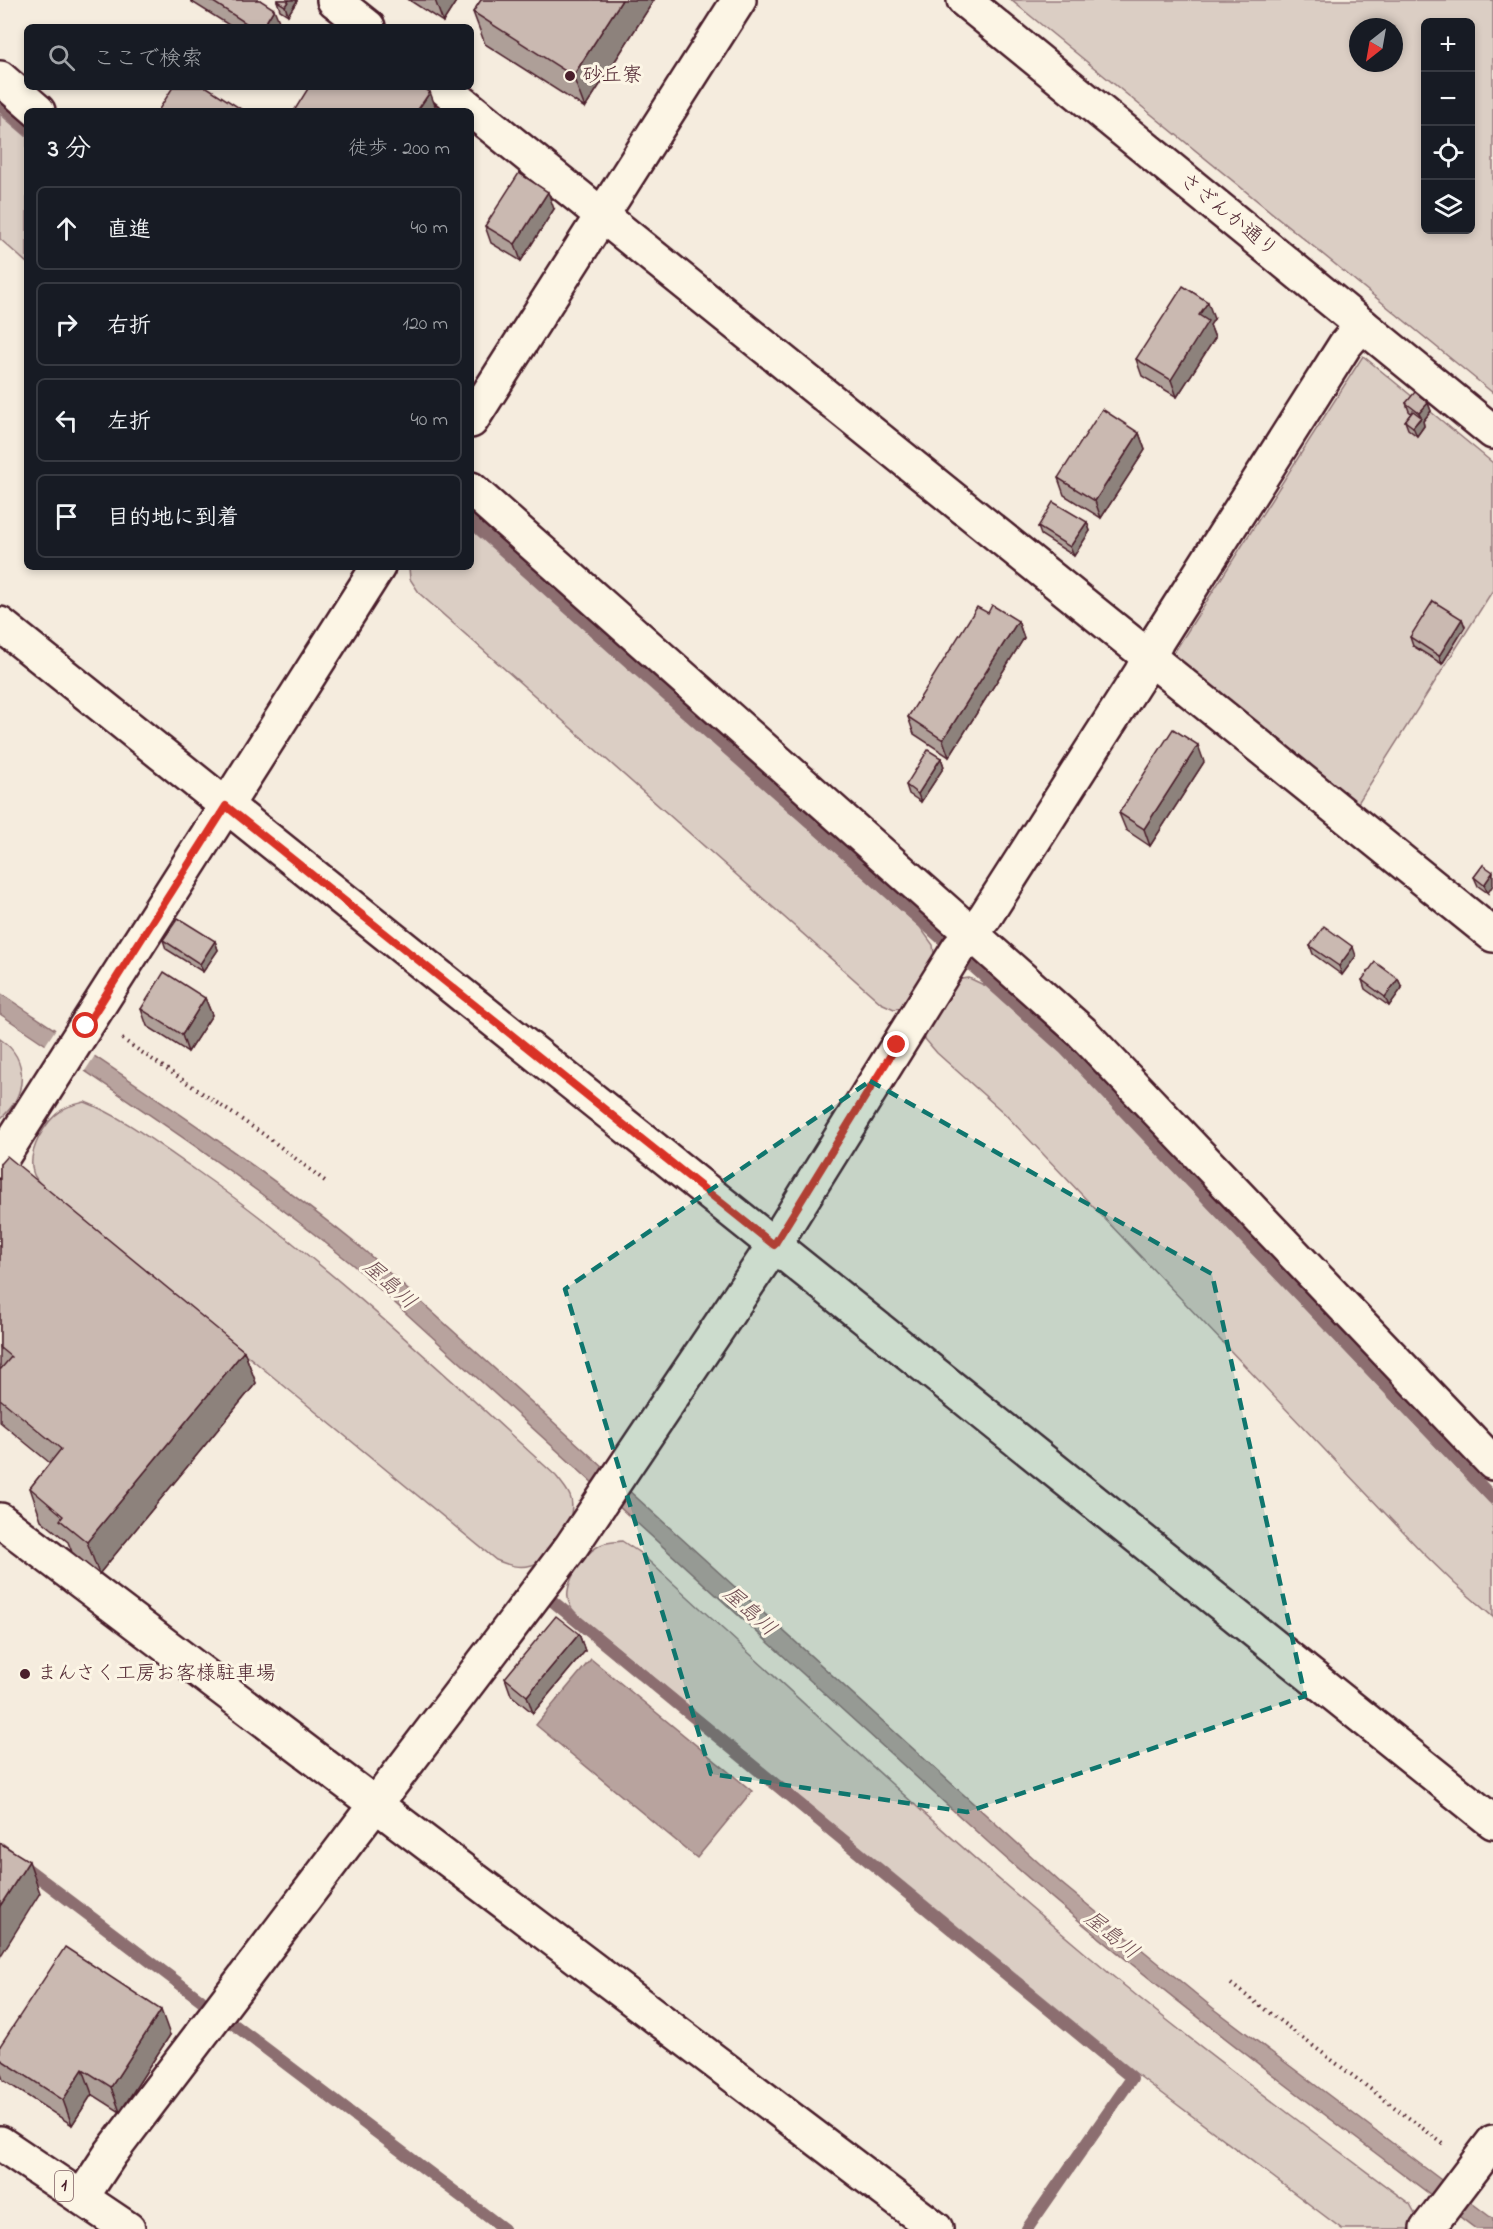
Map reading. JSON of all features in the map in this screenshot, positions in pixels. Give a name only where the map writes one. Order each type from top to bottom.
[{"type":"main road","points":[[334,0],[364,24]]},
{"type":"main road","points":[[474,416],[739,0]]},
{"type":"main road","name":"さざんか通り","points":[[964,0],[1493,432]]},
{"type":"main road","points":[[0,78],[35,108]]},
{"type":"main road","points":[[447,90],[469,108]]},
{"type":"main road","points":[[474,112],[1493,935]]},
{"type":"main road","points":[[82,2197],[118,2144],[571,1547],[774,1245],[958,949],[985,917],[1345,345],[1362,325]]},
{"type":"main road","points":[[474,492],[1082,1032],[1493,1463]]},
{"type":"main road","points":[[0,1161],[376,570]]},
{"type":"main road","points":[[0,624],[1493,1822]]},
{"type":"main road","points":[[0,1520],[936,2229]]},
{"type":"main road","name":"1","points":[[0,2143],[128,2229]]},
{"type":"main road","points":[[1431,2224],[1478,2162]]},
{"type":"path","points":[[88,1022],[266,1136],[325,1181]]},
{"type":"path","points":[[1231,1984],[1478,2162]]},
{"type":"highlighted area","points":[[870,1081],[1212,1274],[1305,1696],[967,1812],[711,1774],[565,1289]]},
{"type":"shaded area","points":[[1011,0],[1493,0],[1493,393]]},
{"type":"shaded area","points":[[0,114],[24,134],[24,260],[0,239]]},
{"type":"shaded area","points":[[1363,356],[1493,463],[1493,590],[1358,803],[1173,654]]},
{"type":"shaded area","points":[[474,532],[920,927],[933,945],[935,962],[906,1007],[894,1009],[881,1003],[420,594],[410,579],[409,570],[474,570]]},
{"type":"shaded area","points":[[969,978],[986,986],[1061,1053],[1493,1506],[1493,1617],[1423,1553],[1004,1113],[937,1053],[925,1039],[924,1023],[954,980]]},
{"type":"shaded area","points":[[0,1039],[17,1057],[21,1079],[20,1090],[15,1100],[0,1119]]},
{"type":"shaded area","points":[[85,1102],[115,1116],[143,1134],[245,1206],[291,1242],[337,1279],[556,1476],[566,1488],[572,1504],[567,1525],[556,1546],[540,1561],[532,1565],[514,1566],[496,1560],[47,1191],[33,1172],[35,1146],[49,1121],[62,1110]]},
{"type":"shaded area","points":[[622,1541],[640,1553],[916,1806],[1124,1986],[1286,2112],[1410,2204],[1416,2215],[1413,2229],[1342,2229],[1138,2075],[579,1616],[571,1608],[568,1597],[568,1588],[576,1570],[589,1553],[596,1548],[605,1543]]},
{"type":"water","name":"屋島川","points":[[0,993],[231,1150],[365,1251],[1061,1883],[1213,2008],[1493,2219],[1493,2229],[1476,2229],[1235,2046],[1057,1903],[353,1265],[224,1167],[0,1014]]},
{"type":"water","points":[[591,1659],[752,1791],[697,1858],[536,1725]]},
{"type":"pier","points":[[57,1027],[96,1054],[83,1074],[44,1047]]},
{"type":"building","points":[[210,0],[260,0],[274,9],[265,24],[247,24]]},
{"type":"building","points":[[277,0],[289,0],[285,6]]},
{"type":"building","points":[[481,0],[622,0],[573,76],[473,12]]},
{"type":"building","points":[[171,90],[212,90],[239,108],[160,108]]},
{"type":"building","points":[[307,90],[427,90],[430,92],[419,108],[296,108]]},
{"type":"building","points":[[519,173],[548,192],[515,244],[485,226]]},
{"type":"building","points":[[1183,286],[1208,302],[1199,315],[1208,321],[1171,380],[1136,359]]},
{"type":"building","points":[[1415,392],[1428,403],[1419,413],[1406,403]]},
{"type":"building","points":[[1102,409],[1139,433],[1095,501],[1058,478]]},
{"type":"building","points":[[1413,411],[1421,417],[1413,427],[1405,421]]},
{"type":"building","points":[[1053,502],[1087,522],[1070,547],[1038,527]]},
{"type":"building","points":[[1433,601],[1462,619],[1439,656],[1410,637]]},
{"type":"building","points":[[992,605],[1018,621],[943,740],[908,717],[977,607],[988,613]]},
{"type":"building","points":[[1173,729],[1198,745],[1144,829],[1119,813]]},
{"type":"building","points":[[928,750],[941,758],[918,794],[906,785]]},
{"type":"building","points":[[1483,865],[1493,872],[1484,885],[1474,877]]},
{"type":"building","points":[[178,918],[215,941],[200,964],[163,940]]},
{"type":"building","points":[[1324,926],[1353,947],[1339,966],[1310,946]]},
{"type":"building","points":[[1375,962],[1398,979],[1385,997],[1362,980]]},
{"type":"building","points":[[164,972],[205,998],[182,1035],[141,1009]]},
{"type":"building","points":[[7,1156],[244,1351],[87,1542],[60,1520],[63,1516],[30,1488],[61,1449],[0,1399],[0,1370],[11,1357],[0,1348],[0,1164]]},
{"type":"building","points":[[556,1616],[579,1634],[527,1696],[505,1678]]},
{"type":"building","points":[[0,1843],[29,1861],[0,1906]]},
{"type":"building","points":[[65,1947],[161,2010],[111,2087],[83,2069],[63,2100],[0,2059],[0,2046]]},
{"type":"waterway","points":[[0,105],[24,126]]},
{"type":"waterway","points":[[474,524],[943,940]]},
{"type":"waterway","points":[[970,964],[1065,1049],[1493,1498]]},
{"type":"waterway","points":[[550,1599],[1132,2078],[1027,2229]]},
{"type":"waterway","points":[[0,1848],[201,2000]]},
{"type":"waterway","points":[[228,2020],[504,2229]]},
{"type":"place","name":"砂丘寮","points":[[570,76]]},
{"type":"place","name":"まんさく工房お客様駐車場","points":[[25,1674]]},
{"type":"route","points":[[86,1026],[226,806],[774,1245],[897,1045]]}]
